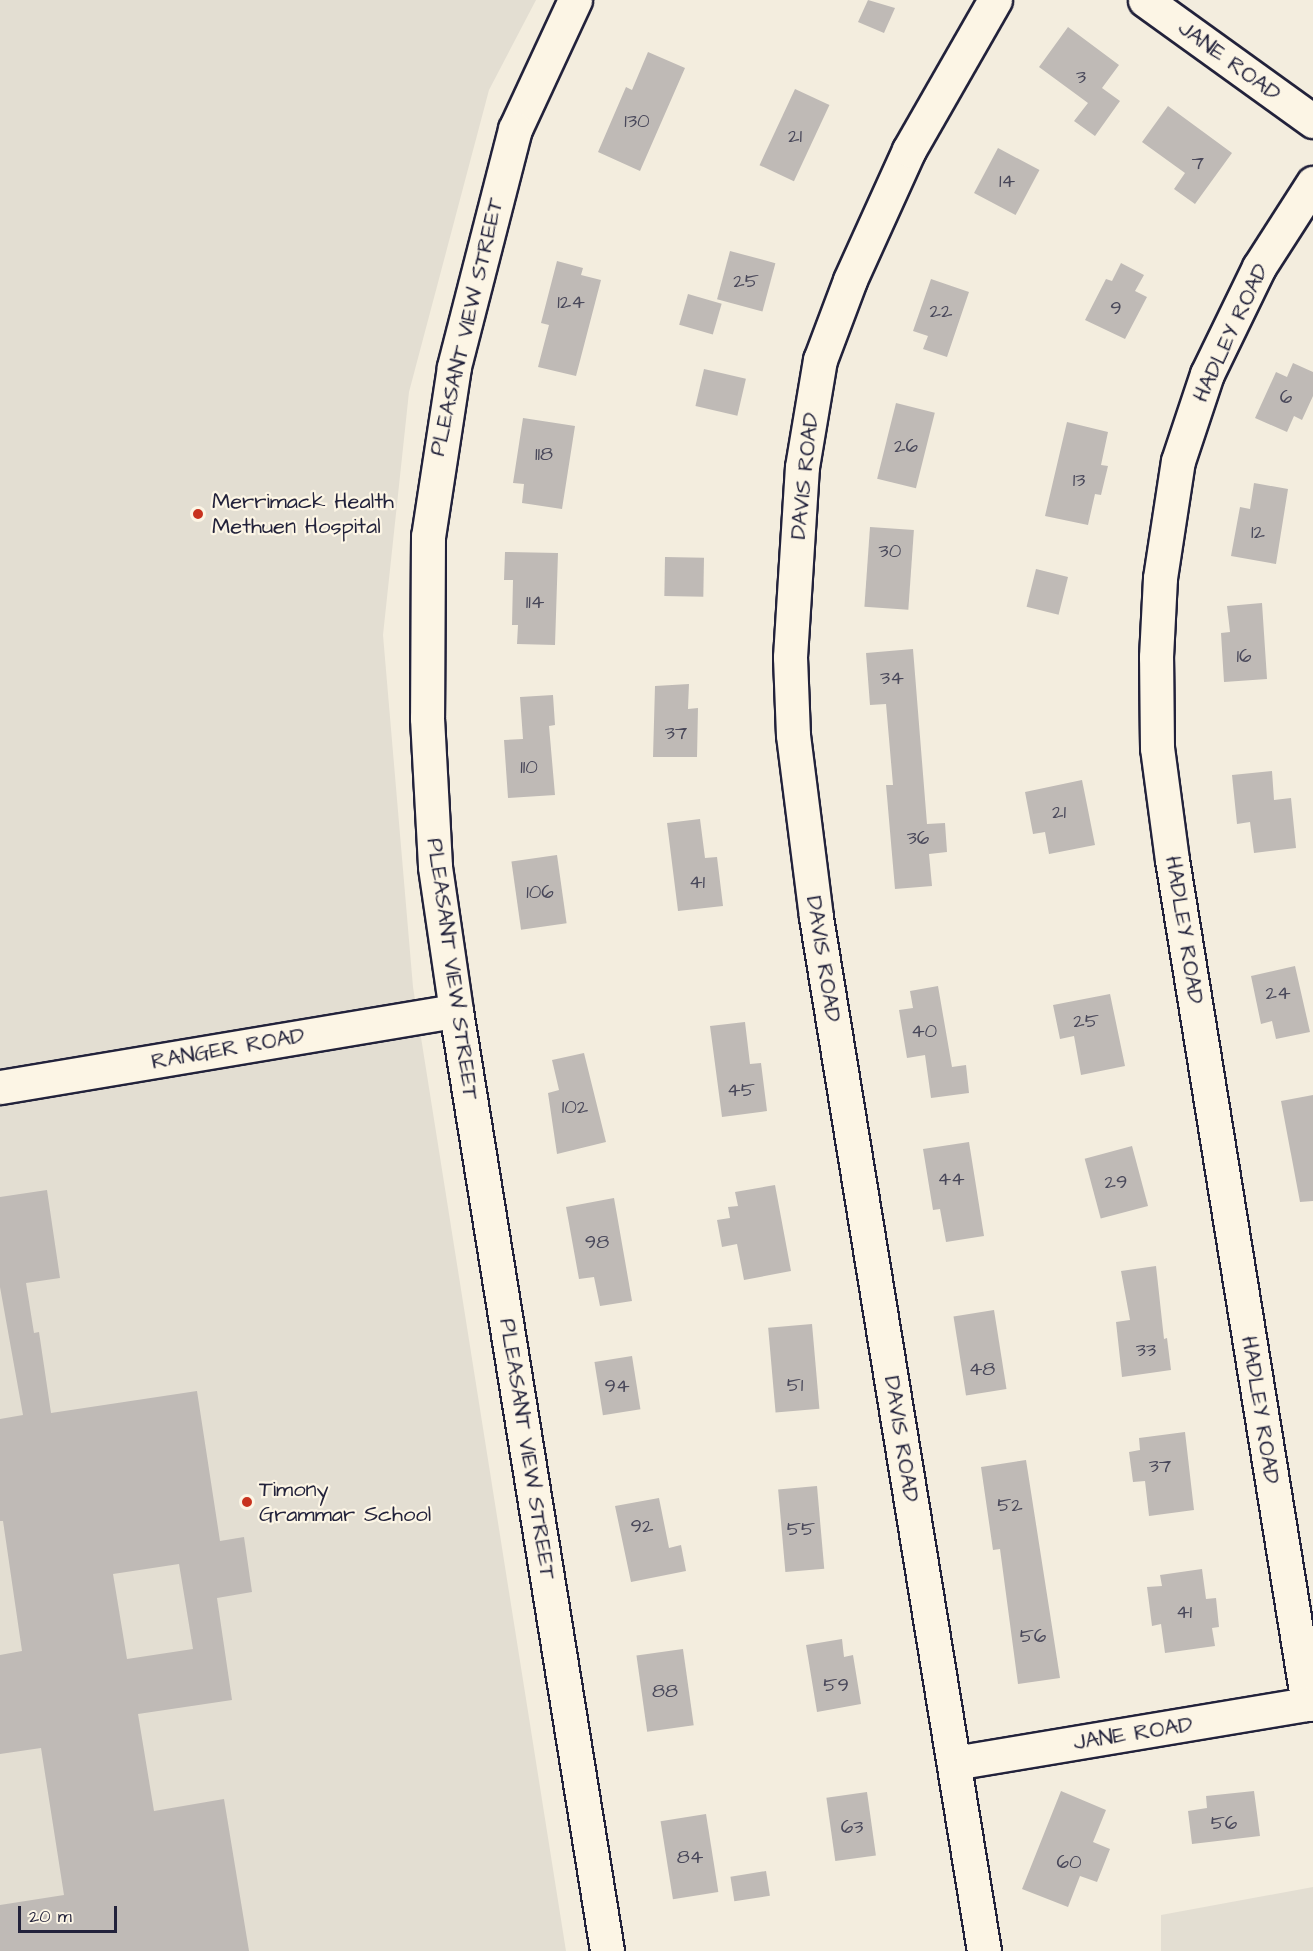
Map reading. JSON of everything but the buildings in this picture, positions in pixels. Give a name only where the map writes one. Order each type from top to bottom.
[{"type":"street","name":"PLEASANT VIEW STREET","points":[[575,0],[516,129],[492,208],[454,367],[428,536],[430,797],[435,867],[456,1011],[607,1951]]},
{"type":"street","name":"DAVIS ROAD","points":[[984,1951],[816,917],[794,735],[790,657],[802,467],[820,360],[850,280],[909,150],[995,0]]},
{"type":"street","name":"JANE ROAD","points":[[1145,0],[1313,122]]},
{"type":"street","name":"HADLEY ROAD","points":[[1310,1703],[1172,860],[1157,748],[1156,657],[1160,578],[1181,450],[1207,374],[1259,267],[1313,183]]},
{"type":"street","name":"RANGER ROAD","points":[[0,1087],[456,1011]]},
{"type":"street","name":"JANE ROAD","points":[[954,1763],[1310,1703]]},
{"type":"shaded area","points":[[0,0],[536,0],[489,90],[409,392],[383,635],[413,987],[566,1951],[0,1951]]},
{"type":"shaded area","points":[[1313,1887],[1313,1951],[1161,1951],[1161,1915]]},
{"type":"place","name":"Merrimack Health Methuen Hospital","points":[[198,514]]},
{"type":"place","name":"Timony Grammar School","points":[[247,1502]]}]
